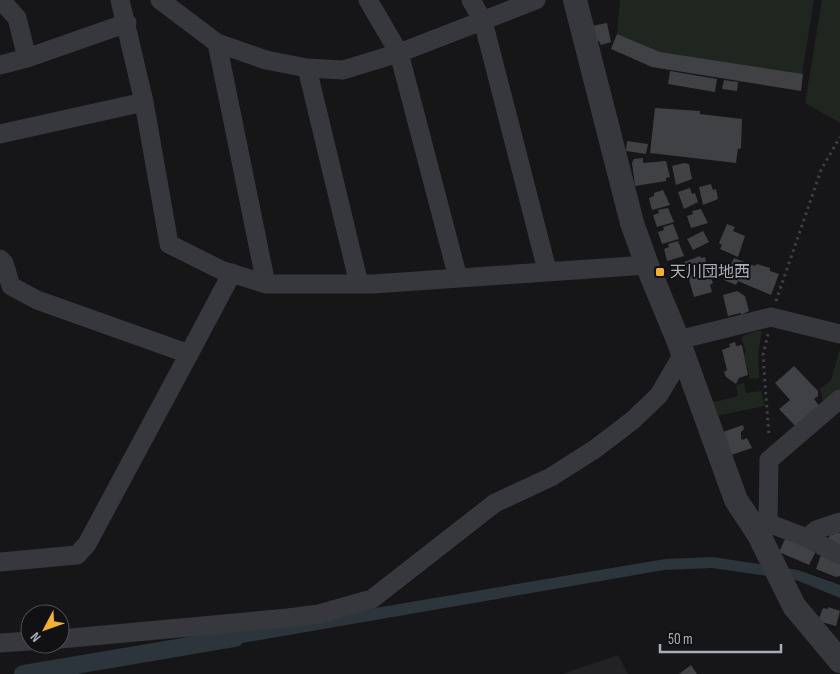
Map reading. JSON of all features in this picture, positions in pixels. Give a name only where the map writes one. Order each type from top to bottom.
[{"type":"street","points":[[1,0],[17,18],[27,58]]},
{"type":"street","points":[[120,0],[127,23],[144,102],[169,244],[221,270],[266,284],[359,284],[547,270],[647,265]]},
{"type":"street","points":[[160,0],[217,43],[266,60],[307,68],[343,70],[399,53],[536,0]]},
{"type":"street","points":[[368,0],[399,53],[458,278]]},
{"type":"street","points":[[472,0],[483,21],[547,270]]},
{"type":"street","points":[[576,0],[632,223],[681,347],[736,500],[763,529],[807,538],[840,555]]},
{"type":"street","points":[[0,65],[27,58],[127,23]]},
{"type":"street","points":[[217,43],[266,284]]},
{"type":"street","points":[[307,68],[359,284]]},
{"type":"street","points":[[0,134],[144,102]]},
{"type":"street","points":[[0,259],[4,263],[11,286],[38,300],[188,354]]},
{"type":"street","points":[[0,562],[77,554],[87,544],[232,273]]},
{"type":"street","points":[[70,638],[319,614],[372,599],[495,503],[551,477],[595,449],[633,420],[659,395],[681,347],[771,317],[840,334]]},
{"type":"street","points":[[840,399],[770,460],[763,529],[777,572],[806,622],[840,661]]},
{"type":"street","points":[[807,538],[816,530],[840,522]]},
{"type":"street","points":[[0,642],[20,641]]},
{"type":"path","points":[[770,460],[768,407],[763,355],[771,317],[821,170],[840,137]]},
{"type":"shaded area","points":[[620,0],[814,0],[802,74],[660,52],[617,34]]},
{"type":"shaded area","points":[[822,0],[840,0],[840,123],[805,103]]},
{"type":"shaded area","points":[[755,331],[762,331],[758,354],[759,378],[750,379],[744,354],[746,352],[741,337]]},
{"type":"shaded area","points":[[840,349],[840,391],[824,405],[820,389],[831,380]]},
{"type":"shaded area","points":[[744,383],[746,393],[761,391],[765,406],[716,416],[711,403],[738,396],[736,385]]},
{"type":"shaded area","points":[[712,557],[798,570],[840,585],[840,598],[796,580],[712,568],[664,570],[213,648],[210,636],[665,559]]},
{"type":"shaded area","points":[[618,655],[628,674],[562,674]]},
{"type":"building","points":[[607,23],[611,42],[601,45],[599,41],[596,42],[592,26]]},
{"type":"building","points":[[617,34],[660,52],[803,74],[801,91],[652,67],[611,49]]},
{"type":"building","points":[[670,71],[717,79],[715,92],[668,84]]},
{"type":"building","points":[[724,80],[738,82],[737,91],[722,89]]},
{"type":"building","points":[[655,108],[700,111],[700,114],[742,119],[741,148],[738,149],[736,163],[650,153]]},
{"type":"building","points":[[627,141],[648,144],[646,154],[626,151]]},
{"type":"building","points":[[643,158],[643,163],[666,161],[670,177],[666,178],[666,181],[635,186],[632,163],[634,159]]},
{"type":"building","points":[[684,163],[689,164],[692,179],[676,185],[672,166]]},
{"type":"building","points":[[711,184],[713,190],[716,189],[718,199],[703,205],[699,187]]},
{"type":"building","points":[[690,188],[692,194],[695,193],[698,202],[684,209],[678,192]]},
{"type":"building","points":[[663,190],[670,205],[652,210],[649,198],[654,196],[654,193]]},
{"type":"building","points":[[668,208],[674,222],[657,227],[653,215],[659,213],[658,210]]},
{"type":"building","points":[[701,209],[708,223],[691,228],[687,216],[693,214],[692,211]]},
{"type":"building","points":[[673,224],[679,239],[662,244],[658,232],[664,230],[663,227]]},
{"type":"building","points":[[727,224],[735,227],[733,231],[745,236],[738,257],[720,249],[722,245],[719,243]]},
{"type":"building","points":[[703,231],[709,242],[693,250],[687,239]]},
{"type":"building","points":[[678,241],[684,256],[667,261],[664,249],[669,247],[668,244]]},
{"type":"building","points":[[700,256],[701,258],[705,257],[709,277],[711,277],[713,283],[710,285],[712,292],[694,297],[684,262]]},
{"type":"building","points":[[734,258],[755,266],[757,264],[770,268],[770,271],[779,274],[771,295],[738,281],[736,285],[724,280]]},
{"type":"building","points":[[737,291],[745,296],[749,311],[741,315],[741,313],[728,316],[723,295]]},
{"type":"building","points":[[735,342],[736,346],[742,345],[748,375],[739,378],[736,384],[726,377],[724,372],[727,370],[722,350],[730,347],[729,344]]},
{"type":"building","points":[[794,366],[818,391],[818,396],[814,399],[821,408],[798,429],[779,409],[790,400],[775,383]]},
{"type":"building","points":[[743,425],[744,429],[741,432],[742,440],[747,438],[752,448],[731,455],[723,432]]},
{"type":"building","points":[[835,531],[840,533],[840,547],[827,540]]},
{"type":"building","points":[[785,539],[816,551],[809,565],[779,552]]},
{"type":"building","points":[[822,552],[840,562],[840,576],[836,577],[816,569]]},
{"type":"building","points":[[828,607],[840,611],[836,626],[818,621],[823,608],[828,609]]},
{"type":"building","points":[[691,665],[697,674],[679,674]]},
{"type":"waterway","points":[[23,674],[235,638]]},
{"type":"place","name":"天川団地西","points":[[660,272]]}]
